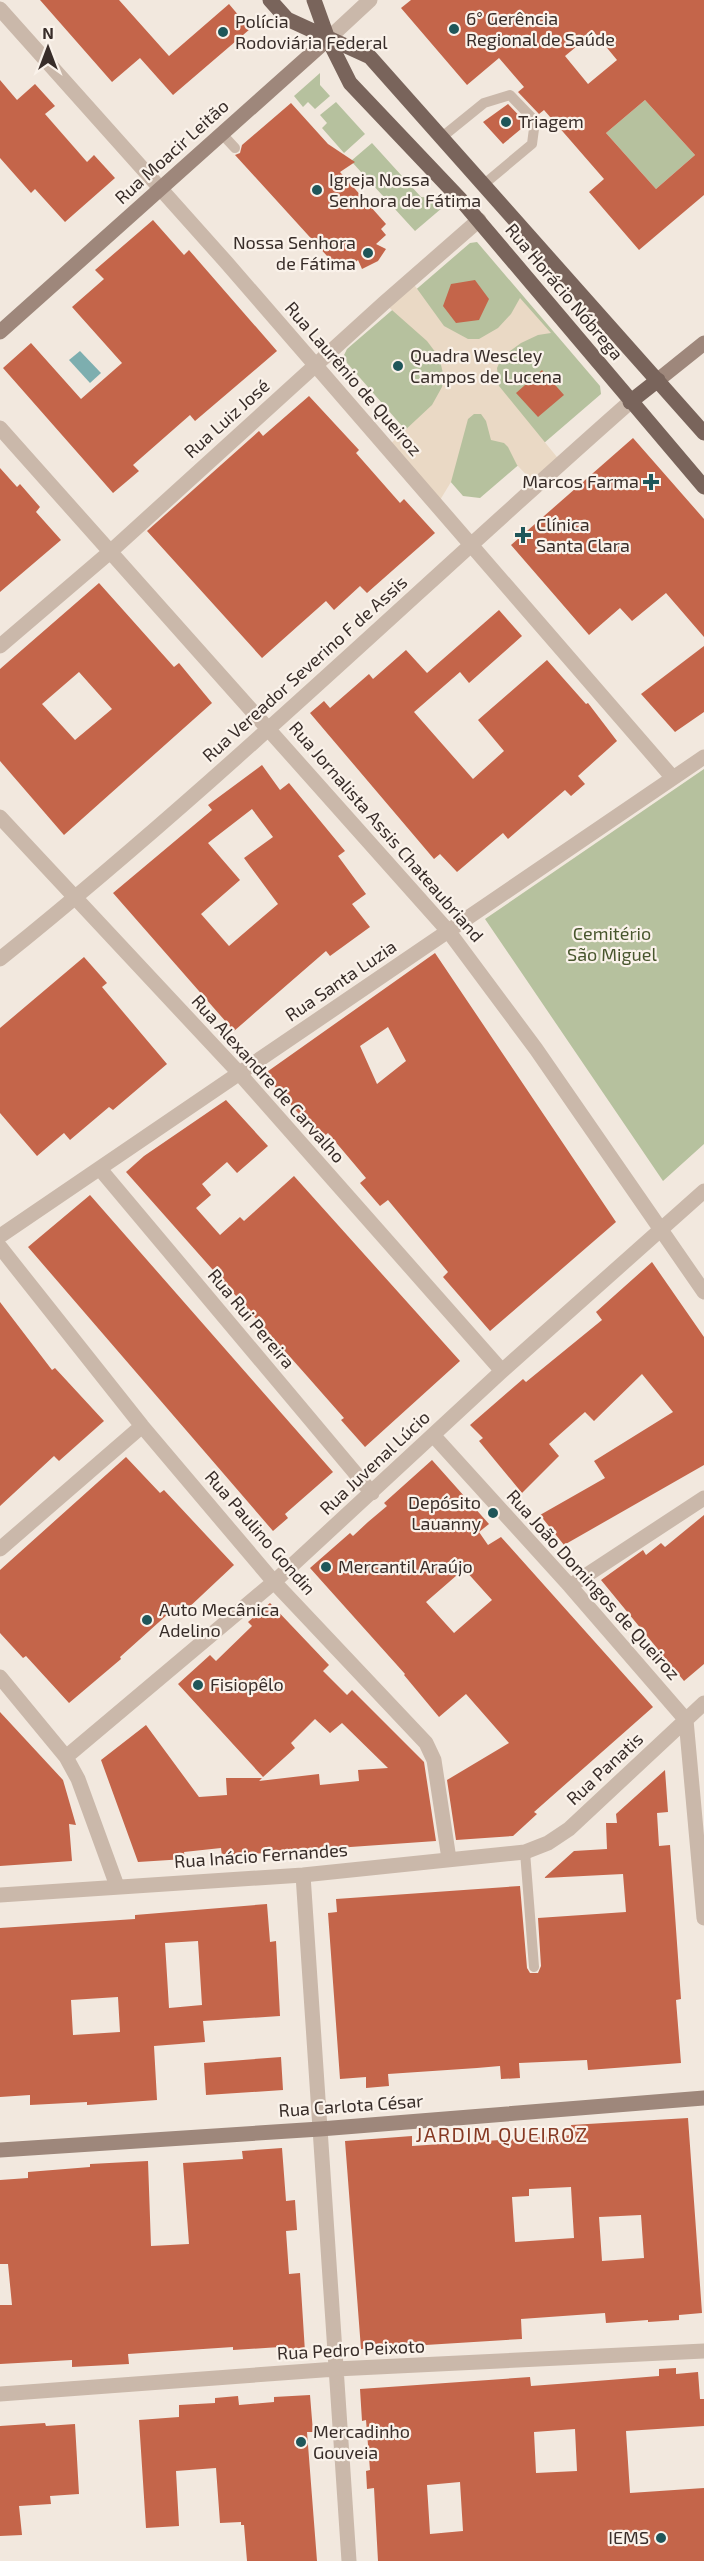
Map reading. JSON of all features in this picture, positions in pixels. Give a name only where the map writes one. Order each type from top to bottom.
[{"type":"main road","name":"Rua Horácio Nóbrega","points":[[270,0],[287,19],[370,57],[662,385]]},
{"type":"main road","name":"Rua Horácio Nóbrega","points":[[314,0],[328,39],[350,83],[478,220],[704,487]]},
{"type":"main road","points":[[630,402],[662,385],[704,433]]},
{"type":"street","name":"Rua Moacir Leitão","points":[[0,332],[370,0]]},
{"type":"street","name":"Rua Laurênio de Queiroz","points":[[0,9],[316,366],[673,778]]},
{"type":"street","name":"Rua Luiz José","points":[[0,646],[110,552],[478,220]]},
{"type":"street","points":[[662,385],[704,342]]},
{"type":"street","name":"Rua Vereador Severino F de Assis","points":[[0,959],[75,899],[270,728],[630,402]]},
{"type":"street","name":"Rua Jornalista Assis Chateaubriand","points":[[0,428],[270,728],[449,932],[536,1049],[704,1292]]},
{"type":"street","name":"Rua Santa Luzia","points":[[0,1236],[704,757]]},
{"type":"street","name":"Rua Alexandre de Carvalho","points":[[0,817],[240,1074],[502,1371]]},
{"type":"street","name":"Rua Rui Pereira","points":[[100,1169],[372,1493]]},
{"type":"street","name":"Rua Juvenal Lúcio","points":[[66,1757],[274,1582],[502,1371],[704,1191]]},
{"type":"street","name":"Rua Paulino Gondin","points":[[0,1247],[142,1426],[274,1582],[430,1749],[434,1760],[448,1859]]},
{"type":"street","points":[[0,1549],[142,1426]]},
{"type":"street","name":"Rua João Domingos de Queiroz","points":[[433,1435],[570,1586],[686,1720]]},
{"type":"street","points":[[570,1586],[704,1498]]},
{"type":"street","points":[[0,1677],[66,1757],[78,1779],[117,1886]]},
{"type":"street","name":"Rua Panatis","points":[[525,1852],[548,1843],[569,1829],[704,1703]]},
{"type":"street","points":[[686,1720],[704,1918]]},
{"type":"street","name":"Rua Inácio Fernandes","points":[[0,1894],[303,1875],[525,1852]]},
{"type":"street","points":[[303,1875],[349,2561]]},
{"type":"street","name":"Rua Carlota César","points":[[0,2150],[320,2129],[704,2098]]},
{"type":"street","name":"Rua Pedro Peixoto","points":[[0,2394],[336,2369],[704,2351]]},
{"type":"lane","points":[[442,137],[484,103],[510,95],[535,122],[532,144],[483,185]]},
{"type":"lane","points":[[222,134],[235,147]]},
{"type":"lane","points":[[525,1852],[534,1967]]},
{"type":"green space","points":[[320,73],[320,85],[330,96],[315,109],[308,102],[303,107],[294,96]]},
{"type":"green space","points":[[645,100],[695,155],[656,189],[606,133]]},
{"type":"green space","points":[[336,102],[365,134],[344,153],[322,128],[327,123],[320,115]]},
{"type":"green space","points":[[372,143],[421,197],[433,198],[442,208],[415,231],[351,161]]},
{"type":"green space","points":[[477,242],[600,386],[601,394],[480,498],[463,496],[347,363],[344,355],[347,349],[470,243]]},
{"type":"green space","name":"Cemitério São Miguel","points":[[704,769],[704,1144],[663,1181],[485,919]]},
{"type":"shaded area","points":[[410,279],[444,326],[468,339],[479,339],[498,328],[511,314],[520,298],[551,333],[538,335],[521,343],[502,357],[497,368],[499,386],[561,462],[536,485],[517,465],[504,443],[491,440],[486,421],[481,414],[474,414],[468,419],[451,482],[437,505],[387,447],[432,405],[442,387],[444,377],[439,357],[427,341],[384,303]]},
{"type":"water","points":[[80,351],[101,373],[90,383],[69,360]]},
{"type":"building","points":[[40,0],[119,0],[169,56],[229,4],[250,29],[173,95],[140,58],[112,82]]},
{"type":"building","points":[[411,0],[704,0],[704,195],[639,250],[589,192],[604,179],[544,110],[539,114],[518,92],[524,87],[499,58],[467,85],[401,8]],"holes":[[[594,32],[617,60],[588,84],[565,56]],[[645,100],[695,155],[656,189],[606,133]]]},
{"type":"building","points":[[0,80],[17,100],[35,84],[55,106],[45,114],[87,162],[94,155],[115,178],[65,222],[35,189],[31,193],[0,158]]},
{"type":"building","name":"Igreja Nossa Senhora de Fátima","points":[[291,103],[328,144],[355,162],[340,172],[386,224],[381,229],[386,235],[376,244],[386,249],[378,261],[362,269],[358,260],[348,269],[343,264],[338,268],[235,155],[240,153],[242,145]]},
{"type":"building","name":"Triagem","points":[[508,104],[527,124],[503,144],[483,122]]},
{"type":"building","points":[[153,220],[184,255],[189,250],[277,351],[195,421],[190,415],[133,465],[139,471],[113,493],[3,368],[31,343],[81,399],[122,363],[72,307],[104,279],[95,270]]},
{"type":"building","points":[[475,280],[489,299],[479,320],[456,323],[443,306],[451,284]]},
{"type":"building","points":[[542,370],[564,395],[538,417],[516,393]]},
{"type":"building","points":[[309,396],[359,450],[356,453],[400,503],[404,499],[435,533],[367,593],[360,586],[334,610],[326,601],[262,658],[147,531],[259,431],[263,436]]},
{"type":"building","points":[[633,438],[704,519],[704,637],[666,593],[632,621],[620,608],[589,635],[511,545]]},
{"type":"building","points":[[0,468],[17,487],[20,484],[40,507],[36,512],[61,540],[0,592]]},
{"type":"building","points":[[99,583],[174,667],[179,663],[212,703],[64,835],[0,761],[0,669]],"holes":[[[79,672],[112,709],[75,740],[42,704]]]},
{"type":"building","points":[[499,610],[522,636],[469,683],[460,672],[414,712],[473,779],[504,751],[478,720],[547,660],[586,704],[588,703],[617,741],[578,776],[585,784],[571,796],[565,790],[508,839],[503,833],[457,872],[440,854],[434,859],[310,713],[324,701],[330,708],[369,674],[373,679],[406,650],[427,673]]},
{"type":"building","points":[[704,646],[704,712],[675,732],[641,694]]},
{"type":"building","points":[[262,765],[280,790],[289,783],[345,851],[338,856],[366,894],[352,904],[370,927],[330,956],[326,951],[234,1031],[113,893],[212,810],[208,805]],"holes":[[[252,809],[273,837],[244,858],[278,904],[229,946],[201,914],[240,880],[208,843]]]},
{"type":"building","points":[[435,953],[616,1222],[490,1331],[443,1277],[448,1272],[388,1200],[380,1206],[360,1183],[366,1178],[328,1133],[321,1139],[264,1074]],"holes":[[[388,1027],[406,1061],[377,1084],[360,1046]]]},
{"type":"building","points":[[84,957],[107,983],[102,987],[167,1064],[113,1110],[109,1107],[70,1140],[64,1133],[37,1156],[0,1113],[0,1028]]},
{"type":"building","points":[[226,1100],[268,1146],[237,1173],[227,1162],[202,1184],[211,1195],[196,1208],[220,1235],[240,1217],[244,1221],[294,1176],[460,1361],[365,1447],[341,1420],[344,1418],[126,1172],[144,1156]]},
{"type":"building","points":[[90,1195],[333,1472],[285,1514],[288,1518],[273,1531],[28,1247]]},
{"type":"building","points":[[652,1262],[704,1337],[704,1465],[564,1545],[540,1515],[605,1478],[594,1461],[673,1412],[642,1374],[594,1421],[585,1412],[549,1444],[559,1456],[522,1493],[479,1441],[483,1438],[470,1425],[523,1379],[526,1382],[602,1320],[596,1312]]},
{"type":"building","points":[[0,1302],[52,1370],[55,1368],[104,1421],[59,1461],[54,1456],[0,1506]]},
{"type":"building","points":[[126,1457],[160,1493],[164,1490],[234,1565],[185,1611],[178,1605],[120,1657],[121,1659],[69,1703],[26,1656],[23,1658],[0,1633],[0,1570]]},
{"type":"building","points":[[432,1460],[489,1524],[479,1532],[488,1545],[501,1537],[653,1707],[534,1812],[537,1814],[513,1836],[456,1840],[447,1780],[509,1743],[466,1694],[439,1717],[405,1674],[310,1568],[350,1533],[353,1536],[387,1506],[384,1503]],"holes":[[[464,1569],[492,1600],[454,1633],[426,1602]]]},
{"type":"building","points":[[704,1515],[704,1664],[684,1681],[601,1580],[643,1550],[646,1555],[661,1543],[665,1547]]},
{"type":"building","points":[[270,1603],[329,1665],[323,1671],[347,1695],[352,1690],[424,1762],[436,1841],[222,1856],[221,1848],[184,1852],[185,1859],[138,1862],[101,1760],[146,1725],[199,1797],[227,1795],[226,1778],[262,1778],[259,1781],[319,1774],[320,1785],[359,1781],[358,1770],[388,1768],[342,1723],[330,1733],[315,1719],[291,1743],[295,1748],[263,1777],[178,1684],[210,1655],[216,1661],[252,1626],[248,1622]]},
{"type":"building","points":[[0,1712],[63,1780],[76,1825],[69,1824],[72,1861],[0,1866]]},
{"type":"building","points":[[665,1770],[668,1812],[657,1813],[659,1846],[670,1845],[681,1999],[676,2000],[681,2063],[588,2070],[587,2060],[519,2063],[520,2078],[501,2079],[500,2066],[388,2074],[389,2086],[366,2088],[366,2077],[340,2079],[328,1913],[337,1912],[336,1899],[520,1886],[527,1968],[530,1973],[538,1973],[541,1966],[538,1918],[626,1912],[623,1874],[544,1878],[574,1851],[607,1849],[606,1823],[617,1823],[616,1814]]},
{"type":"building","points":[[267,1904],[270,1942],[276,1941],[280,2016],[203,2021],[205,2042],[154,2046],[157,2100],[87,2105],[87,2102],[30,2105],[30,2095],[0,2097],[0,1928],[135,1919],[135,1915]],"holes":[[[198,1941],[202,2005],[169,2008],[165,1943]],[[118,1997],[120,2032],[73,2035],[71,2000]]]},
{"type":"building","points":[[281,2057],[283,2090],[206,2095],[204,2063]]},
{"type":"building","points":[[688,2118],[702,2313],[679,2315],[679,2320],[648,2322],[648,2320],[606,2323],[605,2313],[521,2319],[522,2339],[361,2349],[345,2141],[412,2136],[412,2146],[572,2135],[571,2125]],"holes":[[[571,2187],[574,2238],[515,2242],[512,2197],[529,2196],[529,2189]],[[641,2215],[644,2258],[602,2261],[599,2217]]]},
{"type":"building","points":[[282,2148],[286,2201],[295,2200],[297,2230],[286,2231],[289,2274],[300,2273],[305,2352],[280,2354],[280,2347],[233,2350],[233,2347],[128,2354],[129,2364],[72,2367],[72,2360],[0,2364],[0,2305],[12,2305],[8,2264],[0,2264],[0,2180],[28,2178],[28,2172],[90,2167],[90,2164],[148,2161],[151,2246],[189,2244],[183,2163],[243,2159],[242,2151]]},
{"type":"building","points":[[676,2368],[676,2374],[698,2372],[700,2399],[704,2399],[704,2426],[626,2431],[630,2493],[704,2488],[704,2561],[378,2561],[374,2488],[367,2489],[366,2471],[370,2470],[366,2420],[362,2421],[360,2389],[530,2377],[531,2386],[659,2376],[659,2369]],"holes":[[[575,2429],[577,2471],[536,2473],[534,2432]],[[460,2482],[463,2531],[430,2534],[427,2485]]]},
{"type":"building","points":[[310,2395],[313,2432],[307,2432],[317,2561],[247,2561],[244,2525],[241,2525],[241,2522],[220,2523],[216,2468],[176,2471],[179,2526],[146,2528],[139,2420],[179,2417],[179,2405],[215,2403],[215,2398],[238,2396],[239,2405],[274,2402],[274,2397]]},
{"type":"building","points":[[45,2423],[46,2426],[75,2424],[79,2494],[50,2496],[51,2504],[19,2506],[22,2535],[0,2536],[0,2426]]},
{"type":"place","name":"6° Gerência Regional de Saúde","points":[[454,29]]},
{"type":"place","name":"Polícia Rodoviária Federal","points":[[223,32]]},
{"type":"place","name":"Triagem","points":[[506,122]]},
{"type":"place","name":"Igreja Nossa Senhora de Fátima","points":[[317,190]]},
{"type":"place","name":"Nossa Senhora de Fátima","points":[[368,253]]},
{"type":"place","name":"Quadra Wescley Campos de Lucena","points":[[398,366]]},
{"type":"place","name":"Marcos Farma","points":[[651,482]]},
{"type":"place","name":"Clínica Santa Clara","points":[[523,535]]},
{"type":"place","name":"Depósito Lauanny","points":[[493,1513]]},
{"type":"place","name":"Mercantil Araújo","points":[[326,1567]]},
{"type":"place","name":"Auto Mecânica Adelino","points":[[147,1620]]},
{"type":"place","name":"Fisiopêlo","points":[[198,1685]]},
{"type":"place","name":"Mercadinho Gouveia","points":[[301,2442]]},
{"type":"place","name":"IEMS","points":[[661,2538]]},
{"type":"district","name":"JARDIM QUEIROZ","points":[[502,2135]]}]
